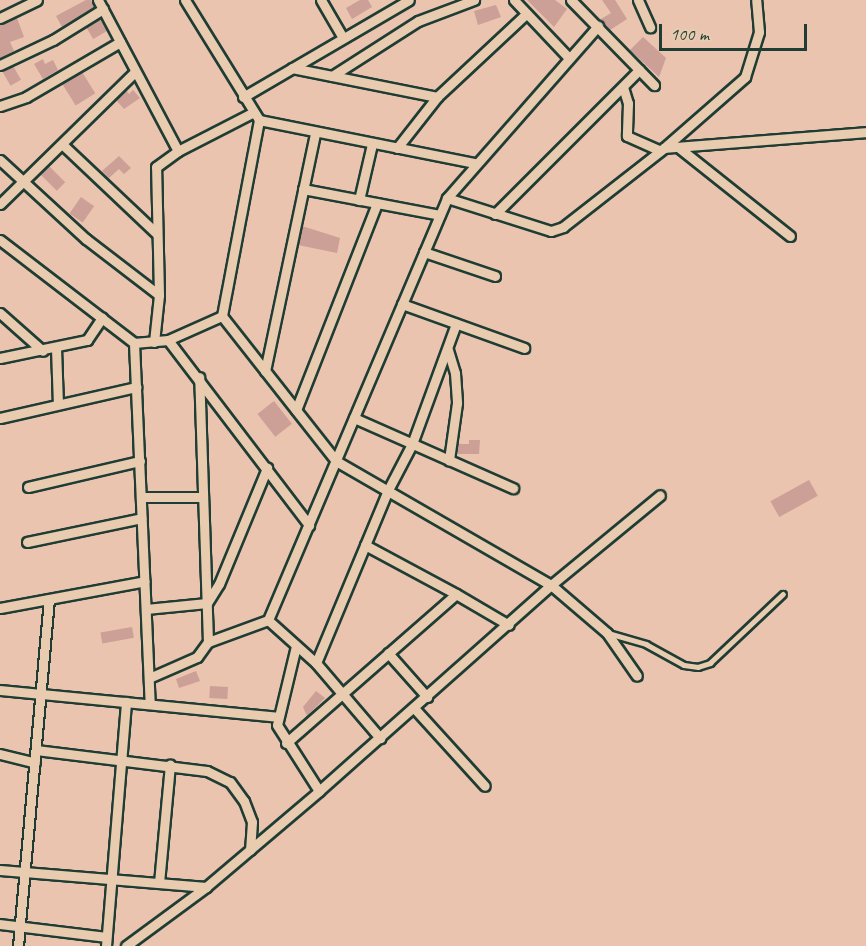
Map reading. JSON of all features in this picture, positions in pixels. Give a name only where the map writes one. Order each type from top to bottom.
[{"type":"street","points":[[0,18],[37,0]]},
{"type":"street","points":[[185,0],[255,116],[315,134],[474,163]]},
{"type":"street","points":[[321,0],[343,38]]},
{"type":"street","points":[[243,97],[409,0]]},
{"type":"street","points":[[332,76],[418,21],[474,0]]},
{"type":"street","points":[[514,0],[568,57]]},
{"type":"street","points":[[571,0],[654,85]]},
{"type":"street","points":[[638,0],[650,27]]},
{"type":"street","points":[[447,198],[551,231],[563,227],[661,149],[745,77],[759,32],[756,0]]},
{"type":"street","points":[[0,65],[53,40],[101,4],[178,151]]},
{"type":"street","points":[[397,148],[437,97],[526,14]]},
{"type":"street","points":[[149,678],[197,657],[208,642],[268,620],[447,198],[474,163],[598,26]]},
{"type":"street","points":[[0,106],[26,97],[120,42]]},
{"type":"street","points":[[292,68],[437,97]]},
{"type":"street","points":[[495,214],[639,70]]},
{"type":"street","points":[[0,204],[25,183],[135,72]]},
{"type":"street","points":[[622,87],[628,103],[627,136],[661,149],[794,135],[866,132]]},
{"type":"street","points":[[154,342],[159,296],[156,167],[178,151],[255,116]]},
{"type":"street","points":[[255,116],[222,316],[336,461],[551,585],[608,633],[637,676]]},
{"type":"street","points":[[265,371],[315,134]]},
{"type":"street","points":[[359,200],[372,144]]},
{"type":"street","points":[[63,145],[157,234]]},
{"type":"street","points":[[678,147],[790,237]]},
{"type":"street","points":[[0,159],[86,239],[159,296]]},
{"type":"street","points":[[303,189],[440,215]]},
{"type":"street","points":[[296,410],[377,203]]},
{"type":"street","points":[[0,240],[134,343],[168,340],[222,316]]},
{"type":"street","points":[[424,252],[495,276]]},
{"type":"street","points":[[402,304],[524,348]]},
{"type":"street","points":[[0,313],[43,351]]},
{"type":"street","points":[[0,358],[43,351],[87,340],[102,318]]},
{"type":"street","points":[[316,663],[388,490],[412,444],[456,324]]},
{"type":"street","points":[[168,340],[309,525]]},
{"type":"street","points":[[134,343],[150,704]]},
{"type":"street","points":[[56,348],[58,404]]},
{"type":"street","points":[[448,350],[455,373],[457,403],[449,460]]},
{"type":"street","points":[[199,378],[208,642]]},
{"type":"street","points":[[0,418],[137,387]]},
{"type":"street","points":[[354,418],[513,488]]},
{"type":"street","points":[[28,487],[140,461]]},
{"type":"street","points":[[207,603],[219,584],[267,468]]},
{"type":"street","points":[[126,946],[206,887],[250,850],[427,697],[551,585],[660,495]]},
{"type":"street","points":[[141,497],[203,497]]},
{"type":"street","points":[[27,542],[142,518]]},
{"type":"street","points":[[365,545],[509,624]]},
{"type":"street","points":[[0,608],[145,581]]},
{"type":"street","points":[[286,742],[456,594]]},
{"type":"street","points":[[18,946],[49,599]]},
{"type":"street","points":[[146,609],[207,603]]},
{"type":"street","points":[[268,620],[316,663],[380,738]]},
{"type":"street","points":[[296,646],[277,725],[319,791]]},
{"type":"street","points":[[388,653],[427,697]]},
{"type":"street","points":[[0,690],[278,717]]},
{"type":"street","points":[[0,924],[106,941],[126,702]]},
{"type":"street","points":[[414,708],[485,786]]},
{"type":"street","points":[[36,750],[207,771],[230,782],[244,801],[252,822],[250,850]]},
{"type":"street","points":[[0,754],[35,763]]},
{"type":"street","points":[[159,883],[170,765]]},
{"type":"street","points":[[0,870],[206,887]]},
{"type":"lane","points":[[608,633],[646,644],[684,665],[698,667],[710,663],[783,594]]},
{"type":"building","points":[[86,0],[91,0],[94,7],[62,27],[56,16]]},
{"type":"building","points":[[360,0],[368,0],[372,7],[352,19],[346,8]]},
{"type":"building","points":[[527,0],[555,0],[567,9],[554,27]]},
{"type":"building","points":[[602,0],[615,0],[627,19],[610,30],[601,19],[611,13]]},
{"type":"building","points":[[496,5],[501,17],[478,25],[474,11]]},
{"type":"building","points":[[17,18],[24,37],[10,42],[14,51],[0,58],[0,25]]},
{"type":"building","points":[[100,19],[107,31],[93,39],[86,27]]},
{"type":"building","points":[[643,37],[666,58],[659,77],[630,50]]},
{"type":"building","points":[[43,59],[45,64],[53,60],[58,70],[43,79],[34,64]]},
{"type":"building","points":[[13,66],[21,80],[11,86],[3,72]]},
{"type":"building","points":[[82,72],[95,93],[76,105],[62,84]]},
{"type":"building","points":[[126,90],[129,94],[133,90],[140,98],[124,109],[116,100]]},
{"type":"building","points":[[119,156],[131,168],[124,174],[119,169],[109,178],[102,171]]},
{"type":"building","points":[[49,166],[65,182],[57,191],[41,174]]},
{"type":"building","points":[[81,197],[94,206],[83,223],[70,213]]},
{"type":"building","points":[[302,226],[340,238],[337,253],[298,245]]},
{"type":"building","points":[[274,401],[292,424],[275,437],[257,414]]},
{"type":"building","points":[[469,440],[480,440],[479,454],[458,454],[458,444],[469,444]]},
{"type":"building","points":[[809,480],[818,496],[779,517],[771,501]]},
{"type":"building","points":[[132,627],[134,638],[102,643],[100,633]]},
{"type":"building","points":[[196,671],[200,681],[179,688],[176,679]]},
{"type":"building","points":[[210,686],[228,687],[227,699],[209,698]]},
{"type":"building","points":[[316,691],[325,698],[307,716],[303,707]]}]
